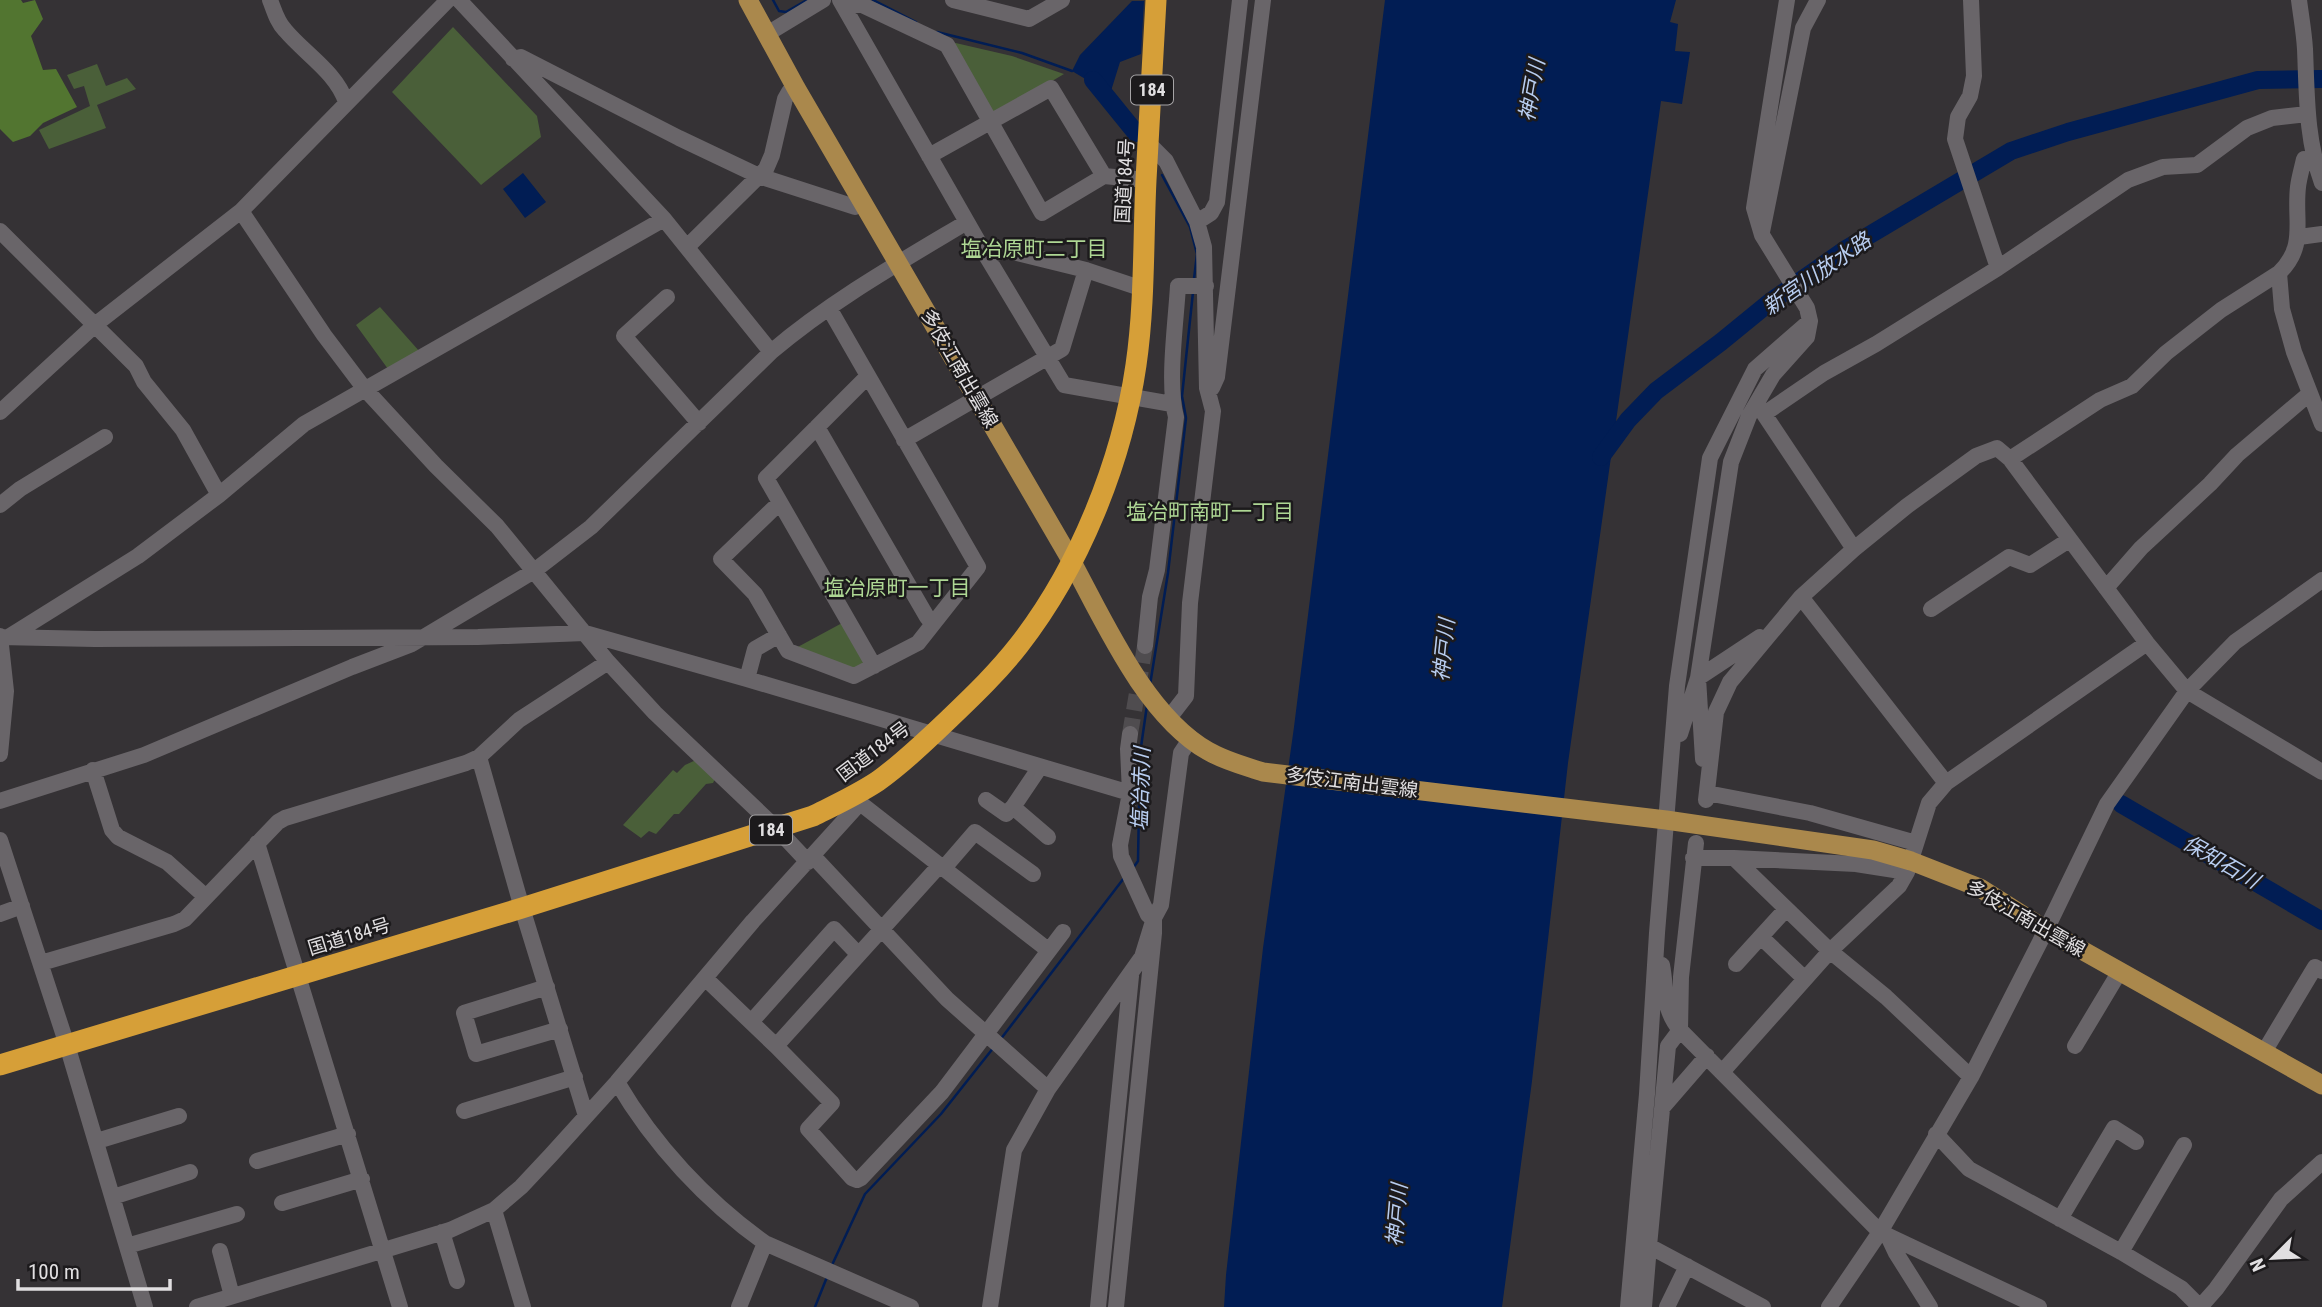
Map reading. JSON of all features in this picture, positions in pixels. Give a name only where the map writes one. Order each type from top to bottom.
[{"type":"highway","name":"国道184号","points":[[0,1065],[777,829],[858,799],[932,735],[988,681],[1020,644],[1072,562],[1108,474],[1130,397],[1138,345],[1156,0]]},
{"type":"main road","name":"多伎江南出雲線","points":[[748,0],[796,88],[1072,562],[1114,641],[1144,688],[1169,718],[1207,750],[1226,760],[1264,772],[1658,818],[1873,850],[1911,859],[1980,888],[2046,930],[2322,1085]]},
{"type":"street","points":[[270,0],[283,29],[329,74],[341,89],[346,103]]},
{"type":"street","points":[[0,412],[96,324],[241,211],[447,0]]},
{"type":"street","points":[[459,0],[688,246],[771,352]]},
{"type":"street","points":[[767,34],[823,0]]},
{"type":"street","points":[[953,0],[1028,19],[1062,0]]},
{"type":"street","points":[[1197,222],[1211,213],[1217,202],[1240,0]]},
{"type":"street","points":[[1209,394],[1217,377],[1263,0]]},
{"type":"street","points":[[1628,1307],[1647,1094],[1657,933],[1658,818],[1671,759],[1698,678],[1731,463],[1749,416],[1773,374],[1807,337],[1810,321],[1807,308],[1762,235],[1754,208],[1787,0]]},
{"type":"street","points":[[1762,235],[1807,0]]},
{"type":"street","points":[[1803,28],[1818,0]]},
{"type":"street","points":[[1971,0],[1974,76],[1970,96],[1958,117],[1955,139],[1998,268]]},
{"type":"street","points":[[2299,0],[2314,165],[2322,183]]},
{"type":"street","points":[[1146,180],[1104,176],[1042,213],[947,45],[858,3],[843,5],[987,257],[1064,385],[1172,404]]},
{"type":"street","points":[[513,59],[522,57],[759,176],[855,207]]},
{"type":"street","points":[[688,246],[766,169],[772,155],[785,99],[789,92],[796,88]]},
{"type":"street","points":[[929,156],[1051,88],[1104,176]]},
{"type":"street","points":[[1731,463],[1741,452],[1764,414],[1824,373],[1998,268],[2128,180],[2163,167],[2197,165],[2247,128],[2307,109]]},
{"type":"street","points":[[1149,144],[1166,161],[1197,222],[1204,247],[1196,286],[1213,411],[1190,603],[1186,696],[1169,718]]},
{"type":"street","points":[[2010,459],[2100,400],[2132,386],[2166,353],[2221,310],[2279,273],[2291,262],[2299,237],[2298,186],[2314,165]]},
{"type":"street","points":[[241,211],[324,335],[364,388],[436,466],[497,526],[608,662],[655,713],[810,859],[947,999],[1048,1089]]},
{"type":"street","points":[[3,636],[138,556],[219,495],[304,424],[664,219]]},
{"type":"street","points":[[0,801],[144,755],[426,636],[534,571],[592,527],[771,352],[801,327],[899,262],[967,222]]},
{"type":"street","points":[[0,231],[136,366],[144,382],[183,429],[219,495]]},
{"type":"street","points":[[2299,237],[2322,234]]},
{"type":"street","points":[[987,257],[1005,250],[1086,270],[1143,289]]},
{"type":"street","points":[[904,440],[1062,349],[1086,270]]},
{"type":"street","points":[[2279,273],[2282,309],[2294,352],[2322,424]]},
{"type":"street","points":[[1145,646],[1176,417],[1172,404],[1178,286],[1196,286]]},
{"type":"street","points":[[667,297],[624,336],[699,423]]},
{"type":"street","points":[[780,505],[721,559],[755,594],[788,651],[854,676],[918,643],[978,567],[829,308]]},
{"type":"street","points":[[1671,759],[1677,686],[1710,458],[1755,369],[1810,321]]},
{"type":"street","points":[[868,376],[766,478],[874,666]]},
{"type":"street","points":[[2105,589],[2141,548],[2237,455],[2309,394]]},
{"type":"street","points":[[1764,414],[1854,549]]},
{"type":"street","points":[[817,427],[933,624]]},
{"type":"street","points":[[0,505],[20,489],[105,437]]},
{"type":"street","points":[[1698,678],[1706,800],[1716,712],[1730,682],[1801,597],[1854,549],[1976,456],[1997,448],[2010,459],[2105,589],[2187,691],[2322,772]]},
{"type":"street","points":[[1931,609],[2009,557],[2030,565],[2069,540]]},
{"type":"street","points":[[1829,1307],[1884,1234],[1936,1135],[1971,1077],[2107,804],[2187,691],[2235,642],[2322,580]]},
{"type":"street","points":[[1801,597],[1946,783]]},
{"type":"street","points":[[1698,678],[1779,625]]},
{"type":"street","points":[[3,636],[95,639],[478,637],[585,633],[747,678],[1130,793]]},
{"type":"street","points":[[747,678],[755,649],[779,635]]},
{"type":"street","points":[[0,754],[6,691],[3,636]]},
{"type":"street","points":[[1723,1071],[1829,951],[1899,886],[1911,859],[1929,803],[1946,783],[2147,643]]},
{"type":"street","points":[[41,963],[174,925],[185,919],[278,822],[479,757],[519,720],[608,662]]},
{"type":"street","points":[[1130,734],[1130,793],[1120,845],[1121,856],[1148,915],[1154,918]]},
{"type":"street","points":[[990,1307],[1014,1150],[1048,1089],[1142,957],[1154,918],[1161,905],[1181,753],[1191,738]]},
{"type":"street","points":[[479,757],[586,1116]]},
{"type":"street","points":[[986,800],[1006,814],[1040,767]]},
{"type":"street","points":[[93,770],[112,830],[118,837],[167,862],[206,897]]},
{"type":"street","points":[[1707,793],[1810,813],[1911,859]]},
{"type":"street","points":[[197,1307],[442,1232],[494,1210],[521,1187],[617,1082],[753,921],[810,859],[858,799],[1048,950]]},
{"type":"street","points":[[1013,807],[1048,837]]},
{"type":"street","points":[[776,1046],[881,930],[975,832],[1034,874]]},
{"type":"street","points":[[0,840],[68,1045],[145,1307]]},
{"type":"street","points":[[257,843],[400,1307]]},
{"type":"street","points":[[1644,1307],[1668,1046],[1680,1030],[1681,977],[1695,850],[1734,858],[1856,864],[1911,859]]},
{"type":"street","points":[[1734,858],[1829,951],[1886,997],[1971,1077]]},
{"type":"street","points":[[0,914],[22,906]]},
{"type":"street","points":[[1736,964],[1786,909]]},
{"type":"street","points":[[1116,1307],[1154,918]]},
{"type":"street","points":[[752,1021],[834,929],[859,954]]},
{"type":"street","points":[[705,978],[752,1021],[832,1103],[808,1129],[852,1178],[857,1180],[942,1092],[1063,932]]},
{"type":"street","points":[[1657,933],[1667,1008],[1671,1019],[1884,1234],[1930,1307]]},
{"type":"street","points":[[1761,937],[1805,979]]},
{"type":"street","points":[[2264,1052],[2315,967],[2322,971]]},
{"type":"street","points":[[2075,1046],[2120,971]]},
{"type":"street","points":[[1098,1307],[1132,973]]},
{"type":"street","points":[[547,987],[464,1013],[476,1054],[561,1028]]},
{"type":"street","points":[[1662,1108],[1707,1056]]},
{"type":"street","points":[[464,1111],[575,1077]]},
{"type":"street","points":[[617,1082],[638,1116],[694,1184],[747,1230],[765,1243],[911,1307]]},
{"type":"street","points":[[97,1141],[179,1116]]},
{"type":"street","points":[[2060,1219],[2114,1128],[2136,1142]]},
{"type":"street","points":[[257,1161],[348,1134]]},
{"type":"street","points":[[1936,1135],[1969,1169],[2121,1252],[2181,1288],[2200,1307],[2281,1199],[2322,1162]]},
{"type":"street","points":[[2121,1252],[2184,1145]]},
{"type":"street","points":[[113,1197],[190,1172]]},
{"type":"street","points":[[282,1203],[362,1179]]},
{"type":"street","points":[[494,1210],[523,1307]]},
{"type":"street","points":[[127,1246],[237,1214]]},
{"type":"street","points":[[442,1232],[457,1281]]},
{"type":"street","points":[[1884,1234],[2039,1307]]},
{"type":"street","points":[[739,1307],[765,1243]]},
{"type":"street","points":[[1649,1246],[1763,1307]]},
{"type":"street","points":[[220,1251],[232,1296]]},
{"type":"street","points":[[1667,1307],[1688,1266]]},
{"type":"green space","points":[[0,0],[21,0],[23,3],[35,0],[43,19],[31,36],[43,70],[56,69],[77,107],[43,123],[30,136],[13,142],[0,129]]},
{"type":"green space","points":[[453,27],[537,116],[541,137],[481,185],[392,92]]},
{"type":"green space","points":[[947,41],[1012,56],[1064,74],[995,115]]},
{"type":"green space","points":[[97,64],[106,86],[127,78],[136,89],[97,105],[106,128],[49,149],[39,130],[90,106],[84,86],[74,89],[67,75]]},
{"type":"green space","points":[[380,307],[420,352],[388,369],[356,325]]},
{"type":"green space","points":[[844,622],[867,661],[853,672],[794,649]]},
{"type":"green space","points":[[696,760],[717,775],[713,783],[706,784],[679,814],[674,814],[656,834],[649,831],[641,838],[623,825],[673,770],[677,773]]},
{"type":"water","name":"神戸川","points":[[1385,0],[1676,0],[1670,22],[1678,24],[1675,51],[1690,52],[1682,104],[1661,101],[1568,763],[1532,1081],[1502,1307],[1224,1307],[1263,948],[1294,727]]},
{"type":"water","points":[[1132,1],[1144,1],[1141,54],[1120,62],[1111,91],[1104,100],[1087,80],[1072,71],[1080,55]]},
{"type":"water","points":[[523,173],[546,202],[525,218],[503,189]]},
{"type":"waterway","points":[[773,0],[779,11],[786,12],[807,0]]},
{"type":"waterway","points":[[873,0],[916,22]]},
{"type":"waterway","points":[[937,32],[1022,53],[1072,71]]},
{"type":"waterway","name":"新宮川放水路","points":[[1601,457],[1628,420],[1656,391],[1770,302],[1846,249],[2011,151],[2068,132],[2258,80],[2322,79]]},
{"type":"waterway","name":"塩冶赤川","points":[[1093,80],[1136,133]]},
{"type":"waterway","name":"塩冶赤川","points":[[1162,175],[1190,227],[1197,254],[1194,279]]},
{"type":"waterway","name":"塩冶赤川","points":[[1150,685],[1168,573],[1186,418],[1182,396],[1193,292]]},
{"type":"waterway","name":"塩冶赤川","points":[[1133,868],[1138,861],[1140,754],[1147,705]]},
{"type":"waterway","name":"保知石川","points":[[2121,804],[2322,921]]},
{"type":"waterway","name":"塩冶赤川","points":[[1000,1040],[1124,878]]},
{"type":"waterway","name":"塩冶赤川","points":[[832,1265],[865,1194],[941,1114],[994,1047]]},
{"type":"waterway","name":"塩冶赤川","points":[[815,1307],[827,1277]]},
{"type":"tunnel","points":[[1130,734],[1145,646]]},
{"type":"district","name":"塩冶原町二丁目","points":[[1034,249]]},
{"type":"district","name":"塩冶町南町一丁目","points":[[1210,512]]},
{"type":"district","name":"塩冶原町一丁目","points":[[897,588]]}]
